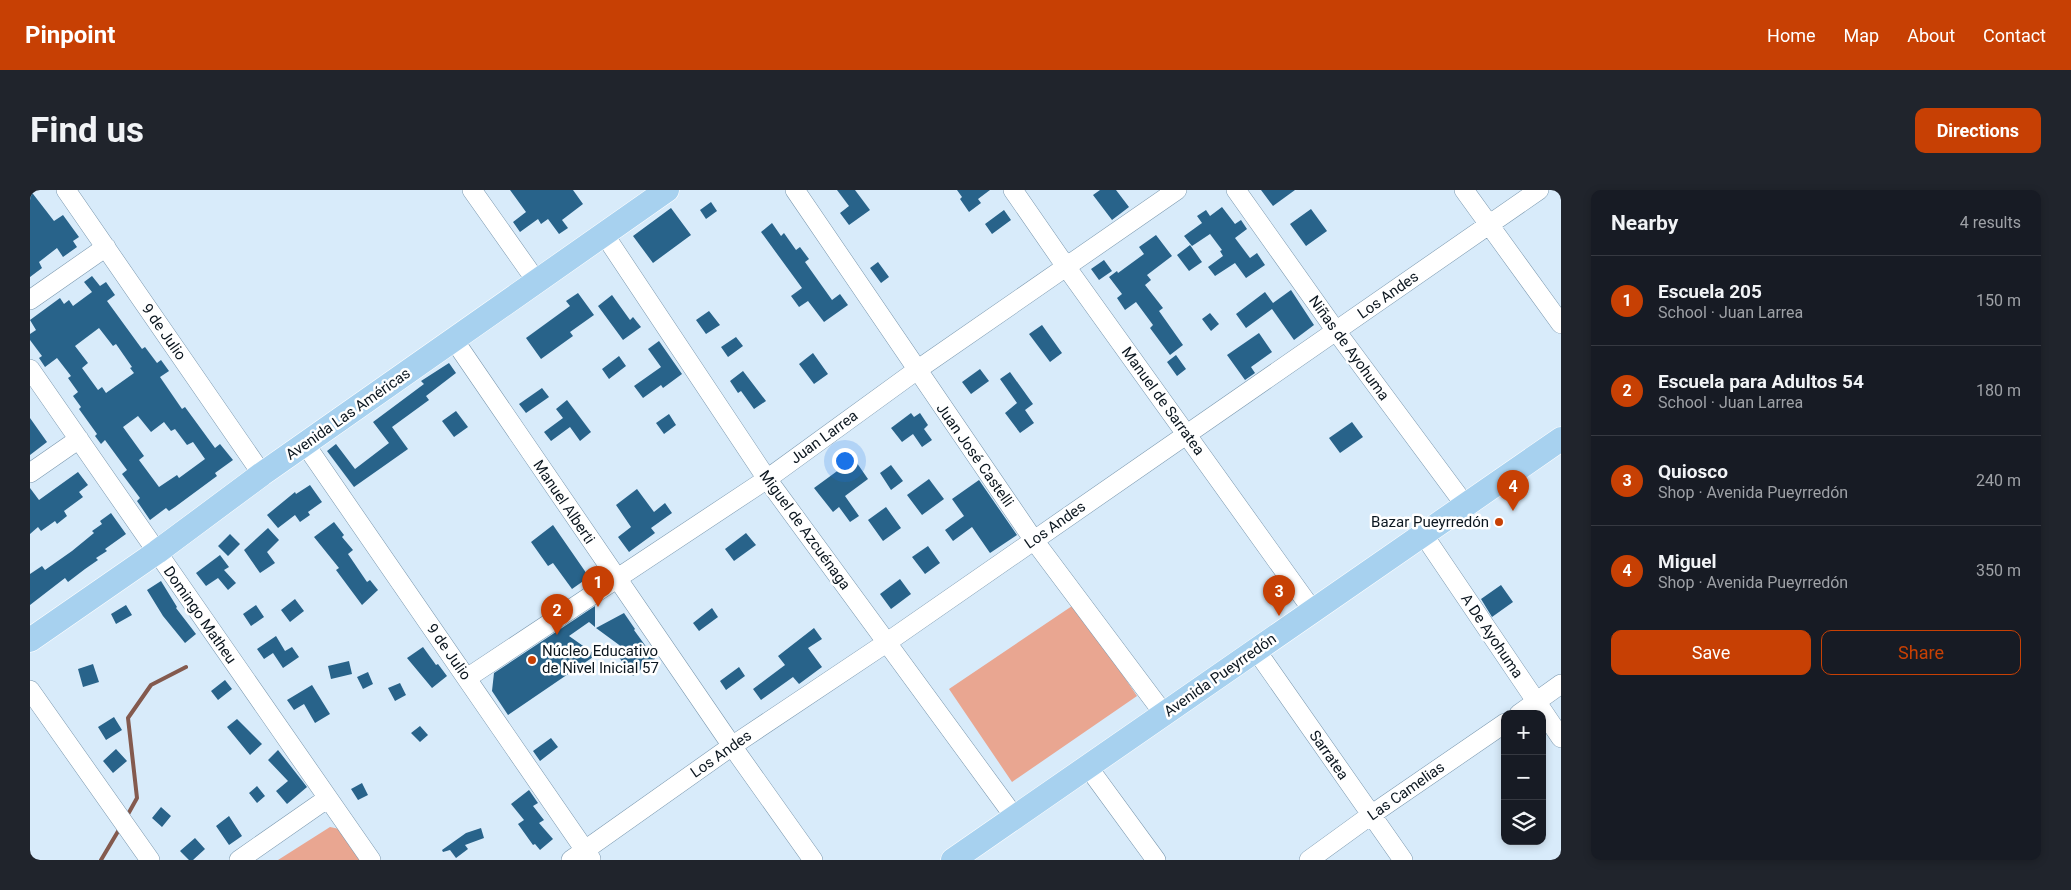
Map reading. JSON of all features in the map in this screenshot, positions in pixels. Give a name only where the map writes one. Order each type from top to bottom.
[{"type":"main road","name":"Avenida Las Américas","points":[[30,640],[157,552],[262,474],[667,190]]},
{"type":"main road","name":"Avenida Pueyrredón","points":[[954,860],[1561,439]]},
{"type":"street","name":"9 de Julio","points":[[66,190],[262,474]]},
{"type":"street","points":[[472,190],[537,282]]},
{"type":"street","name":"Juan José Castelli","points":[[795,190],[1034,539],[1164,714]]},
{"type":"street","name":"Manuel de Sarratea","points":[[1013,190],[1313,611]]},
{"type":"street","name":"Juan Larrea","points":[[467,678],[767,479],[917,370],[1178,190]]},
{"type":"street","name":"Niñas de Ayohuma","points":[[1236,190],[1336,331],[1465,505]]},
{"type":"street","points":[[1464,190],[1561,324]]},
{"type":"street","name":"Los Andes","points":[[582,857],[732,746],[886,643],[1186,433],[1539,190]]},
{"type":"street","name":"Miguel de Azcuénaga","points":[[604,234],[767,479],[1016,818]]},
{"type":"street","points":[[30,300],[106,247]]},
{"type":"street","name":"Manuel Alberti","points":[[454,340],[616,578],[813,860]]},
{"type":"street","name":"Domingo Matheu","points":[[30,369],[371,860]]},
{"type":"street","points":[[30,473],[79,439]]},
{"type":"street","name":"9 de Julio","points":[[305,444],[467,678],[582,857]]},
{"type":"street","name":"A De Ayohuma","points":[[1423,534],[1561,738]]},
{"type":"street","name":"Sarratea","points":[[1256,650],[1402,860]]},
{"type":"street","points":[[1524,710],[1561,684]]},
{"type":"street","points":[[30,690],[150,860]]},
{"type":"street","name":"Las Camelias","points":[[1309,860],[1501,726]]},
{"type":"street","points":[[1088,767],[1156,860]]},
{"type":"street","points":[[239,860],[328,798]]},
{"type":"shaded area","points":[[1075,604],[1137,696],[1012,782],[949,689]]},
{"type":"shaded area","points":[[330,827],[344,830],[365,860],[278,860]]},
{"type":"building","points":[[30,190],[54,221],[63,215],[79,237],[73,241],[77,247],[63,257],[57,248],[39,262],[42,268],[30,277]]},
{"type":"building","points":[[510,190],[573,190],[583,204],[562,220],[568,228],[559,234],[548,219],[541,224],[538,219],[520,232],[513,222],[526,212]]},
{"type":"building","points":[[837,190],[855,190],[870,210],[849,225],[840,213],[849,206]]},
{"type":"building","points":[[957,190],[990,190],[978,199],[981,203],[969,212],[960,199],[962,197]]},
{"type":"building","points":[[1100,190],[1116,190],[1129,207],[1112,220],[1093,195]]},
{"type":"building","points":[[1261,190],[1295,190],[1273,206]]},
{"type":"building","points":[[711,202],[717,211],[706,219],[700,210]]},
{"type":"building","points":[[1222,207],[1235,224],[1241,220],[1247,229],[1235,238],[1250,258],[1257,253],[1265,265],[1246,278],[1235,263],[1215,276],[1208,267],[1223,256],[1220,251],[1222,250],[1210,234],[1192,246],[1184,236],[1202,223],[1197,216],[1206,210],[1210,216]]},
{"type":"building","points":[[671,208],[691,235],[653,263],[633,236]]},
{"type":"building","points":[[1311,209],[1327,231],[1306,246],[1290,224]]},
{"type":"building","points":[[1004,210],[1011,220],[992,234],[985,224]]},
{"type":"building","points":[[772,223],[781,236],[784,233],[796,250],[800,247],[809,259],[805,262],[832,300],[840,294],[848,305],[824,322],[808,301],[799,307],[791,296],[802,288],[761,232]]},
{"type":"building","points":[[1156,235],[1172,256],[1147,275],[1151,280],[1145,285],[1163,308],[1159,311],[1183,345],[1170,355],[1150,328],[1153,325],[1136,302],[1125,310],[1117,298],[1122,294],[1109,277],[1117,271],[1118,273],[1144,254],[1139,247]]},
{"type":"building","points":[[1190,245],[1202,262],[1189,271],[1177,255]]},
{"type":"building","points":[[1104,260],[1112,271],[1099,280],[1091,269]]},
{"type":"building","points":[[878,262],[889,277],[881,283],[870,268]]},
{"type":"building","points":[[92,276],[100,286],[106,282],[115,295],[107,301],[142,349],[145,347],[157,363],[161,360],[169,371],[160,377],[182,409],[185,407],[215,448],[220,444],[233,460],[215,473],[217,476],[175,507],[169,511],[166,508],[150,520],[137,501],[140,498],[122,474],[127,470],[105,440],[101,444],[95,436],[97,434],[79,409],[81,407],[73,396],[78,392],[68,378],[71,376],[57,358],[45,367],[39,358],[42,356],[30,340],[30,334],[36,330],[30,320],[60,298],[64,304],[69,300],[73,306],[92,292],[84,282]],"holes":[[[99,328],[113,346],[116,344],[134,373],[106,393],[102,387],[98,390],[82,368],[88,363],[75,346]],[[138,416],[151,432],[164,422],[171,431],[175,429],[187,445],[193,442],[205,459],[179,478],[177,475],[159,487],[139,460],[144,456],[123,427]]]},
{"type":"building","points":[[1291,290],[1314,325],[1294,340],[1272,309],[1246,328],[1236,314],[1265,292],[1273,303]]},
{"type":"building","points":[[578,293],[594,315],[570,332],[573,336],[541,359],[526,338],[570,306],[566,301]]},
{"type":"building","points":[[612,295],[630,320],[633,317],[641,327],[623,340],[598,306]]},
{"type":"building","points":[[709,311],[720,325],[706,334],[696,320]]},
{"type":"building","points":[[1210,313],[1219,324],[1211,331],[1202,319]]},
{"type":"building","points":[[1042,325],[1062,353],[1050,362],[1029,334]]},
{"type":"building","points":[[1259,333],[1272,352],[1251,367],[1255,373],[1245,380],[1227,355]]},
{"type":"building","points":[[736,337],[743,346],[728,357],[721,347]]},
{"type":"building","points":[[659,341],[682,374],[663,388],[661,385],[643,398],[634,386],[661,367],[648,349]]},
{"type":"building","points":[[813,353],[828,374],[814,384],[799,364]]},
{"type":"building","points":[[1176,355],[1186,369],[1177,376],[1167,362]]},
{"type":"building","points":[[619,356],[626,366],[609,379],[602,369]]},
{"type":"building","points":[[449,363],[456,373],[426,396],[429,400],[392,427],[408,449],[354,487],[327,451],[336,444],[355,469],[389,443],[373,422],[424,384],[421,381]]},
{"type":"building","points":[[980,369],[989,381],[971,394],[962,382]]},
{"type":"building","points":[[743,371],[766,401],[754,409],[741,391],[738,393],[730,381]]},
{"type":"building","points":[[1010,372],[1033,404],[1025,410],[1034,423],[1020,433],[1005,413],[1017,403],[1000,379]]},
{"type":"building","points":[[542,388],[549,397],[526,413],[519,404]]},
{"type":"building","points":[[567,400],[591,432],[580,441],[570,427],[551,441],[544,432],[563,418],[556,409]]},
{"type":"building","points":[[456,411],[468,427],[454,437],[442,421]]},
{"type":"building","points":[[911,413],[914,417],[920,413],[928,425],[924,429],[932,440],[922,447],[913,434],[902,442],[891,428]]},
{"type":"building","points":[[669,414],[676,425],[664,434],[656,423]]},
{"type":"building","points":[[30,418],[47,442],[30,455]]},
{"type":"building","points":[[1352,422],[1363,437],[1340,453],[1329,438]]},
{"type":"building","points":[[850,453],[868,479],[845,496],[859,516],[850,522],[839,507],[833,512],[814,488],[840,469],[835,464]]},
{"type":"building","points":[[891,465],[903,481],[891,490],[880,473]]},
{"type":"building","points":[[78,472],[88,485],[79,492],[83,497],[64,511],[67,516],[57,524],[55,521],[41,531],[38,527],[30,534],[30,488],[39,500]]},
{"type":"building","points":[[929,479],[944,499],[922,515],[907,495]]},
{"type":"building","points":[[979,480],[1017,535],[990,553],[972,527],[953,541],[945,530],[964,516],[952,499]]},
{"type":"building","points":[[310,485],[322,502],[308,512],[310,515],[300,522],[295,515],[278,528],[267,515],[295,492],[296,494]]},
{"type":"building","points":[[637,489],[654,512],[665,503],[672,513],[651,528],[655,533],[629,552],[618,537],[631,527],[616,505]]},
{"type":"building","points":[[886,507],[901,528],[883,541],[868,520]]},
{"type":"building","points":[[111,513],[126,534],[105,549],[107,551],[96,558],[98,560],[68,582],[65,578],[30,605],[30,574],[42,566],[45,570],[72,551],[94,533],[92,531],[102,524],[100,521]]},
{"type":"building","points":[[334,522],[344,535],[342,537],[353,550],[348,554],[367,582],[370,580],[378,590],[362,605],[336,570],[339,568],[314,537]]},
{"type":"building","points":[[553,525],[589,577],[572,589],[553,563],[548,566],[531,542]]},
{"type":"building","points":[[268,528],[279,540],[267,552],[275,563],[260,573],[244,550]]},
{"type":"building","points":[[746,533],[756,545],[734,561],[725,549]]},
{"type":"building","points":[[230,534],[240,544],[228,556],[218,546]]},
{"type":"building","points":[[928,546],[940,563],[925,574],[912,557]]},
{"type":"building","points":[[220,555],[229,567],[224,570],[236,583],[228,590],[218,578],[206,586],[196,573]]},
{"type":"building","points":[[900,579],[911,594],[891,609],[880,594]]},
{"type":"building","points":[[161,581],[176,608],[196,634],[185,643],[163,616],[147,590]]},
{"type":"building","points":[[1501,585],[1513,602],[1492,617],[1481,599]]},
{"type":"building","points":[[295,599],[304,611],[290,622],[281,610]]},
{"type":"building","points":[[126,605],[132,615],[116,624],[111,614]]},
{"type":"building","points":[[256,605],[264,617],[251,626],[243,614]]},
{"type":"building","points":[[595,606],[595,627],[589,622],[569,636],[596,655],[508,715],[492,691],[494,673]]},
{"type":"building","points":[[712,608],[718,617],[699,631],[693,623]]},
{"type":"building","points":[[624,613],[655,659],[633,676],[618,656],[626,650],[596,628]]},
{"type":"building","points":[[814,628],[822,639],[808,648],[822,667],[799,684],[793,677],[761,700],[753,689],[785,665],[778,656]]},
{"type":"building","points":[[276,636],[285,651],[292,647],[299,657],[283,668],[273,653],[264,659],[257,649]]},
{"type":"building","points":[[423,647],[447,676],[432,688],[407,658]]},
{"type":"building","points":[[349,661],[352,674],[331,679],[328,666]]},
{"type":"building","points":[[93,664],[99,682],[83,687],[78,669]]},
{"type":"building","points":[[739,667],[745,676],[726,690],[720,681]]},
{"type":"building","points":[[368,672],[373,684],[363,689],[357,677]]},
{"type":"building","points":[[225,680],[232,689],[218,700],[211,691]]},
{"type":"building","points":[[400,683],[406,695],[395,701],[388,688]]},
{"type":"building","points":[[312,685],[330,714],[315,723],[304,704],[294,710],[287,700]]},
{"type":"building","points":[[114,717],[122,730],[106,740],[98,727]]},
{"type":"building","points":[[237,719],[262,744],[250,755],[227,727]]},
{"type":"building","points":[[420,726],[428,735],[420,742],[411,733]]},
{"type":"building","points":[[551,738],[558,747],[540,761],[533,751]]},
{"type":"building","points":[[116,749],[127,761],[113,773],[103,761]]},
{"type":"building","points":[[278,750],[307,787],[287,804],[276,791],[288,781],[268,760]]},
{"type":"building","points":[[362,783],[368,795],[358,800],[351,789]]},
{"type":"building","points":[[257,786],[265,796],[257,803],[249,793]]},
{"type":"building","points":[[529,790],[538,803],[533,806],[544,820],[539,823],[553,839],[540,850],[535,844],[533,845],[518,824],[524,820],[511,804]]},
{"type":"building","points":[[161,807],[171,816],[162,827],[152,818]]},
{"type":"building","points":[[229,816],[242,836],[229,845],[216,826]]},
{"type":"building","points":[[481,828],[484,838],[465,845],[468,849],[456,858],[450,850],[443,852],[442,850],[466,833]]},
{"type":"building","points":[[195,838],[205,849],[193,860],[189,860],[180,851]]},
{"type":"waterway","points":[[127,816],[137,798],[128,718],[151,685],[186,667]]},
{"type":"waterway","points":[[101,860],[120,828]]},
{"type":"place","name":"Miguel","points":[[1513,511]]},
{"type":"place","name":"Bazar Pueyrredón","points":[[1499,522]]},
{"type":"place","name":"Escuela 205","points":[[598,607]]},
{"type":"place","name":"Quiosco","points":[[1279,616]]},
{"type":"place","name":"Escuela para Adultos 54","points":[[557,635]]},
{"type":"place","name":"Núcleo Educativo de Nivel Inicial 57","points":[[532,660]]}]
